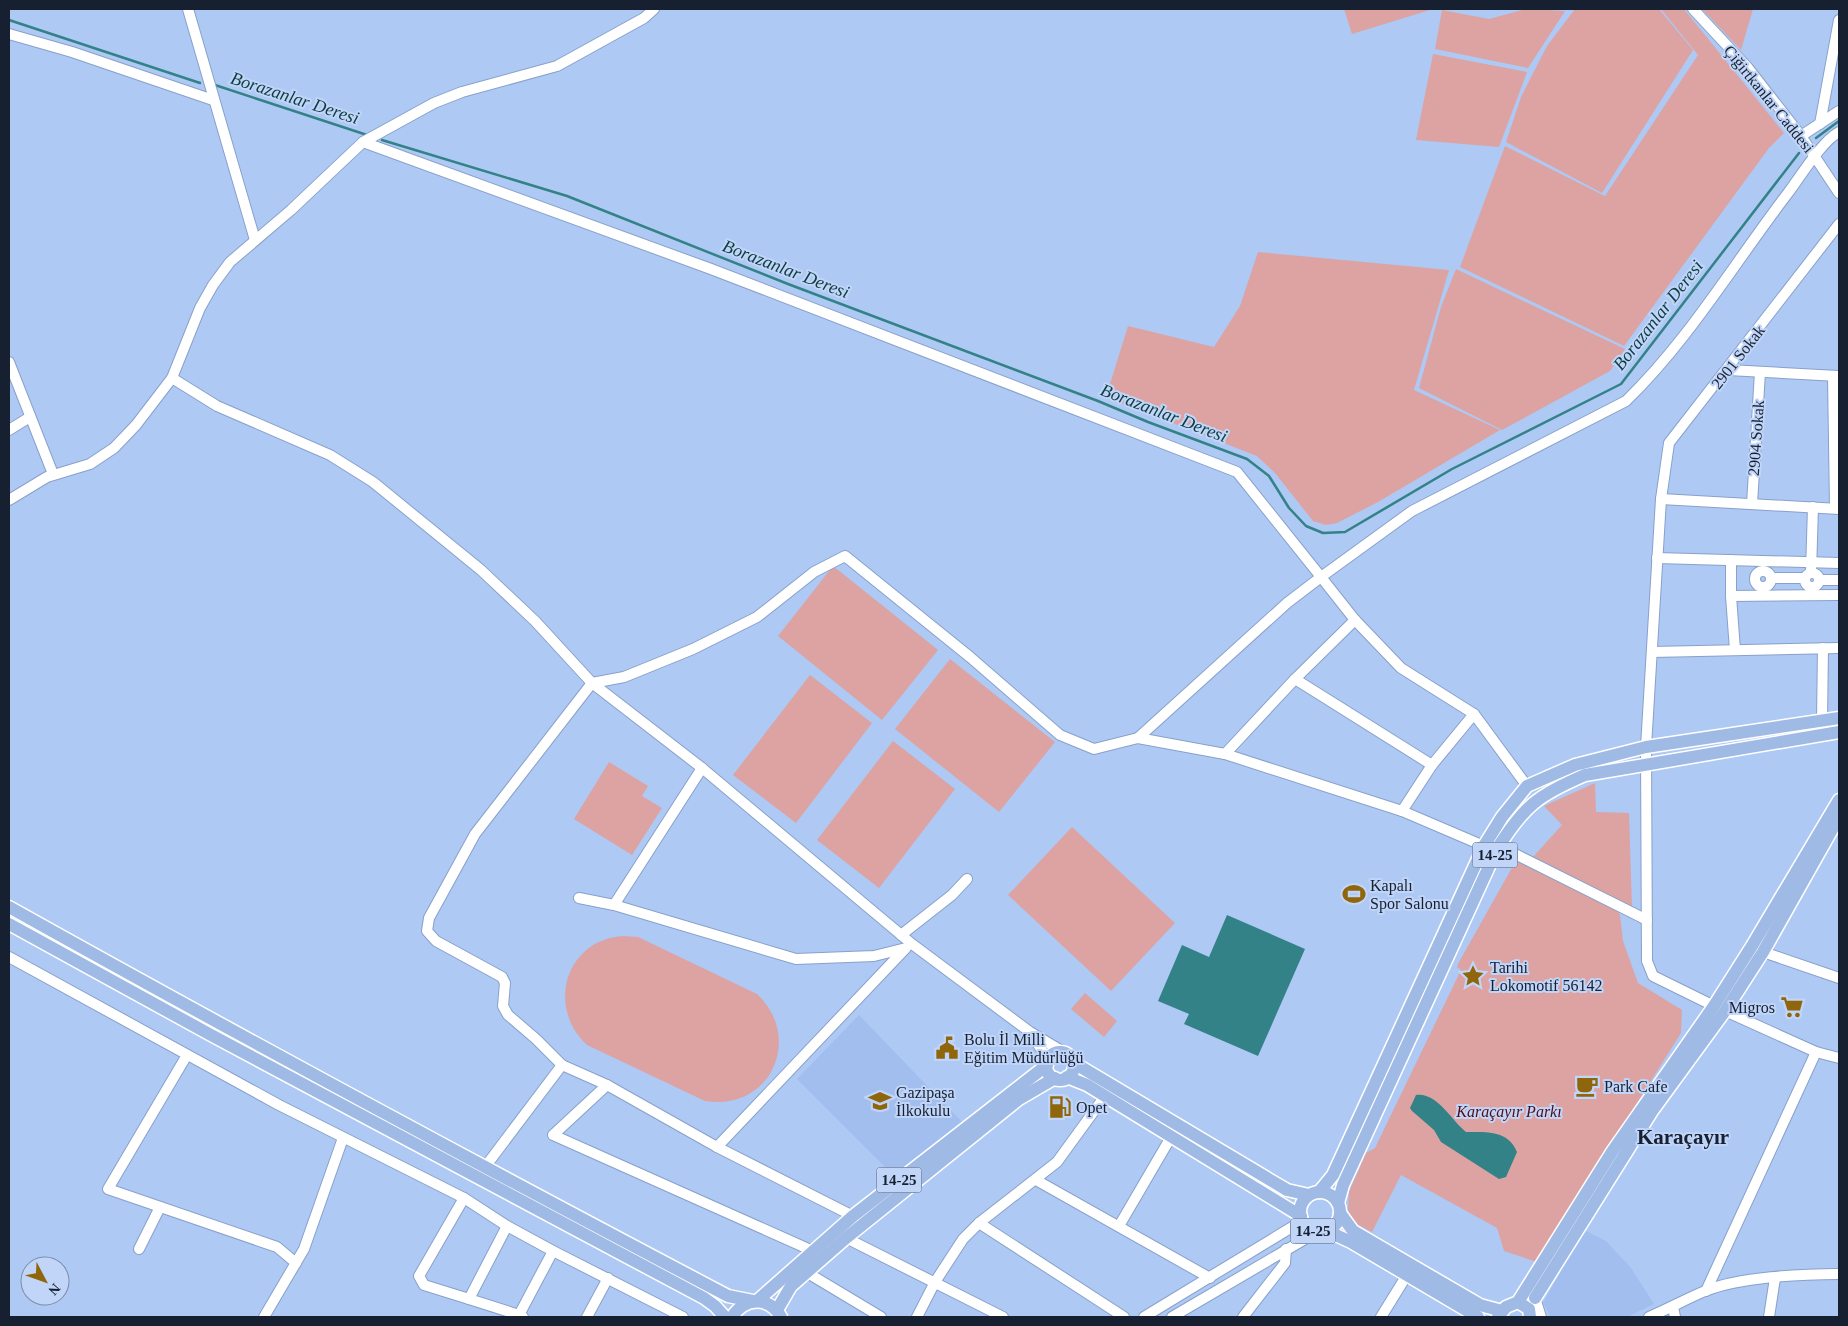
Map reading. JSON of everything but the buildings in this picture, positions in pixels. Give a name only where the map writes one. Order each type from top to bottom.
[{"type":"main road","points":[[1822,721],[1839,718]]},
{"type":"main road","name":"14-25","points":[[1301,1219],[1303,1202],[1333,1175],[1484,846],[1502,817],[1527,786],[1575,765],[1646,747],[1822,721]]},
{"type":"main road","name":"14-25","points":[[779,1314],[784,1295],[806,1272],[846,1238],[1019,1099],[1061,1078],[1104,1096],[1301,1219],[1308,1228],[1322,1231],[1335,1226],[1343,1185],[1500,846],[1516,818],[1536,800],[1560,786],[1585,775],[1839,732]]},
{"type":"main road","points":[[1719,1009],[1839,800]]},
{"type":"main road","points":[[1339,1208],[1352,1230],[1480,1305],[1500,1314],[1528,1307],[1612,1152],[1763,952],[1839,817]]},
{"type":"main road","points":[[9,907],[217,1023],[728,1296],[770,1304],[779,1314]]},
{"type":"main road","points":[[9,924],[211,1035],[704,1298],[725,1317]]},
{"type":"main road","name":"14-25","points":[[755,1301],[853,1216],[1047,1062],[1056,1052],[1065,1053],[1074,1063],[1287,1190],[1328,1194],[1339,1208]]},
{"type":"main road","points":[[1047,1062],[1049,1074],[1061,1078],[1072,1072],[1074,1063]]},
{"type":"main road","points":[[1322,1231],[1351,1242],[1478,1317]]},
{"type":"main road","points":[[732,1317],[737,1310],[755,1301]]},
{"type":"street","points":[[188,9],[255,240]]},
{"type":"street","points":[[9,500],[32,484],[53,474],[90,464],[114,448],[146,412],[172,378],[200,308],[213,285],[230,262],[363,142],[434,102],[462,92],[557,66],[644,18],[654,9]]},
{"type":"street","name":"Çiğirtkanlar Caddesi","points":[[1693,9],[1748,68],[1801,136],[1839,193]]},
{"type":"street","points":[[1820,124],[1839,20]]},
{"type":"street","points":[[9,34],[72,52],[213,100]]},
{"type":"street","points":[[1801,136],[1839,111]]},
{"type":"street","points":[[1138,738],[1287,603],[1412,511],[1626,401],[1642,386],[1704,309],[1815,157],[1839,132]]},
{"type":"street","points":[[363,142],[710,269],[1237,472],[1356,620],[1400,668],[1474,714],[1527,786]]},
{"type":"street","name":"2901 Sokak","points":[[1719,1009],[1652,976],[1647,961],[1646,747],[1661,499],[1669,443],[1728,370],[1839,224]]},
{"type":"street","points":[[9,362],[53,474]]},
{"type":"street","points":[[1661,499],[1837,508],[1836,376],[1728,370]]},
{"type":"street","name":"2904 Sokak","points":[[1752,504],[1760,372]]},
{"type":"street","points":[[172,378],[217,406],[330,455],[373,482],[482,570],[535,621],[592,683],[702,768],[901,935],[909,946],[1030,1032],[1065,1053]]},
{"type":"street","points":[[9,430],[30,416]]},
{"type":"street","points":[[1810,591],[1806,585],[1809,571],[1813,507]]},
{"type":"street","points":[[853,1216],[717,1147],[607,1085],[562,1065],[508,1015],[503,1006],[505,984],[502,977],[436,941],[427,931],[426,926],[475,834],[592,683],[624,677],[693,649],[756,617],[814,572],[845,556],[970,657],[1060,735],[1094,749],[1138,738],[1225,754],[1402,811],[1484,846]]},
{"type":"street","points":[[1657,558],[1731,560],[1768,570],[1809,571],[1839,563]]},
{"type":"street","points":[[1731,560],[1731,596],[1735,650]]},
{"type":"street","points":[[1764,592],[1768,585],[1768,570]]},
{"type":"street","points":[[1764,592],[1756,584],[1755,578],[1757,573],[1768,570],[1809,571],[1818,575],[1819,580]]},
{"type":"street","points":[[1819,580],[1839,580]]},
{"type":"street","points":[[1810,591],[1819,580]]},
{"type":"street","points":[[1731,596],[1764,592],[1810,591],[1839,595]]},
{"type":"street","points":[[1225,754],[1295,679],[1356,620]]},
{"type":"street","points":[[1822,721],[1823,648]]},
{"type":"street","points":[[1652,652],[1839,648]]},
{"type":"street","points":[[1295,679],[1432,766]]},
{"type":"street","points":[[1402,811],[1432,766],[1474,714]]},
{"type":"street","points":[[614,905],[702,768]]},
{"type":"street","points":[[1500,846],[1647,920]]},
{"type":"street","points":[[901,935],[952,894],[966,879]]},
{"type":"street","points":[[579,898],[614,905],[796,959],[874,956],[909,946]]},
{"type":"street","points":[[717,1147],[909,946]]},
{"type":"street","points":[[1763,952],[1839,978]]},
{"type":"street","points":[[9,957],[343,1138],[464,1198],[507,1226],[553,1251],[682,1317]]},
{"type":"street","points":[[1719,1009],[1816,1052],[1839,1058]]},
{"type":"street","points":[[1030,1032],[1047,1062]]},
{"type":"street","points":[[1706,1291],[1816,1052]]},
{"type":"street","points":[[187,1055],[108,1189],[277,1247],[296,1264]]},
{"type":"street","points":[[485,1167],[562,1065]]},
{"type":"street","points":[[607,1085],[553,1135],[813,1251]]},
{"type":"street","points":[[917,1317],[935,1282],[963,1239],[979,1223],[1057,1162],[1104,1096]]},
{"type":"street","points":[[1119,1226],[1171,1137]]},
{"type":"street","points":[[264,1317],[304,1249],[343,1138]]},
{"type":"street","points":[[1036,1180],[1210,1278]]},
{"type":"street","points":[[464,1198],[419,1276],[424,1285],[520,1317],[553,1251]]},
{"type":"street","points":[[139,1249],[160,1207]]},
{"type":"street","points":[[1144,1317],[1210,1278],[1301,1219]]},
{"type":"street","points":[[979,1223],[1124,1317]]},
{"type":"street","points":[[469,1299],[507,1226]]},
{"type":"street","points":[[1172,1317],[1286,1249],[1322,1231]]},
{"type":"street","points":[[846,1238],[1003,1317]]},
{"type":"street","points":[[1243,1317],[1284,1263],[1286,1249]]},
{"type":"street","points":[[806,1272],[881,1317]]},
{"type":"street","points":[[1649,1317],[1674,1312],[1706,1291],[1775,1278],[1808,1274],[1839,1274]]},
{"type":"street","points":[[1381,1317],[1406,1275]]},
{"type":"street","points":[[587,1317],[608,1278]]},
{"type":"street","points":[[1769,1317],[1775,1278]]},
{"type":"street","points":[[1528,1307],[1541,1317]]},
{"type":"shaded area","points":[[1227,915],[1305,949],[1258,1056],[1184,1024],[1189,1014],[1158,1001],[1182,945],[1209,957]]},
{"type":"shaded area","name":"Gazipaşa İlkokulu","points":[[859,1015],[963,1123],[893,1175],[797,1079]]},
{"type":"shaded area","points":[[1416,1095],[1424,1095],[1437,1102],[1466,1132],[1496,1134],[1508,1140],[1517,1152],[1506,1177],[1499,1179],[1441,1142],[1434,1130],[1410,1108]]},
{"type":"shaded area","points":[[1584,1230],[1606,1241],[1631,1268],[1654,1304],[1627,1317],[1551,1317],[1543,1303]]},
{"type":"green space","points":[[1344,9],[1433,9],[1352,34]]},
{"type":"green space","points":[[1526,9],[1565,11],[1528,68],[1435,49],[1442,10],[1489,19]]},
{"type":"green space","points":[[1575,9],[1659,9],[1693,50],[1602,193],[1506,142],[1521,97],[1547,46]]},
{"type":"green space","points":[[1661,9],[1684,9],[1784,133],[1769,148],[1624,346],[1460,267],[1505,146],[1605,196],[1698,55]]},
{"type":"green space","points":[[1702,9],[1753,9],[1741,50]]},
{"type":"green space","points":[[1433,54],[1527,72],[1499,147],[1416,140]]},
{"type":"green space","points":[[1258,252],[1449,270],[1414,390],[1500,430],[1378,502],[1337,523],[1326,525],[1313,521],[1275,473],[1257,456],[1106,397],[1128,326],[1214,347],[1240,306]]},
{"type":"green space","points":[[1456,269],[1625,349],[1610,371],[1502,430],[1419,388],[1441,307]]},
{"type":"green space","points":[[833,566],[938,650],[882,720],[778,636]]},
{"type":"green space","points":[[950,659],[1055,742],[999,812],[895,729]]},
{"type":"green space","points":[[810,675],[872,723],[796,823],[733,775]]},
{"type":"green space","points":[[893,741],[955,789],[879,888],[817,840]]},
{"type":"green space","points":[[609,762],[648,786],[642,796],[662,808],[632,855],[574,819]]},
{"type":"green space","points":[[1595,783],[1596,812],[1629,813],[1632,909],[1532,858],[1562,825],[1544,806]]},
{"type":"green space","points":[[1072,827],[1175,923],[1111,991],[1008,895]]},
{"type":"green space","name":"Karaçayır Parkı","points":[[1518,857],[1617,909],[1620,915],[1623,941],[1638,983],[1682,1010],[1681,1033],[1537,1262],[1504,1251],[1497,1228],[1401,1175],[1372,1232],[1355,1223],[1348,1210],[1349,1192],[1366,1153],[1375,1148],[1461,970],[1457,967],[1459,962]]},
{"type":"green space","points":[[623,936],[638,937],[757,994],[771,1012],[778,1031],[778,1050],[773,1068],[762,1084],[747,1095],[728,1101],[705,1101],[587,1045],[574,1030],[567,1012],[565,995],[568,978],[575,962],[587,949],[603,940]]},
{"type":"green space","points":[[1085,993],[1117,1021],[1104,1037],[1071,1009]]},
{"type":"waterway","name":"Borazanlar Deresi","points":[[9,20],[200,83]]},
{"type":"waterway","name":"Borazanlar Deresi","points":[[215,85],[367,135]]},
{"type":"waterway","name":"Borazanlar Deresi","points":[[1816,138],[1839,121]]},
{"type":"waterway","name":"Borazanlar Deresi","points":[[382,140],[567,196],[788,284],[1247,459],[1269,476],[1289,508],[1306,526],[1323,533],[1345,532],[1452,469],[1621,384],[1799,153]]},
{"type":"place","name":"Kapalı Spor Salonu","points":[[1354,894]]},
{"type":"place","name":"Tarihi Lokomotif 56142","points":[[1473,976]]},
{"type":"place","name":"Migros","points":[[1792,1007]]},
{"type":"place","name":"Bolu İl Milli Eğitim Müdürlüğü","points":[[947,1048]]},
{"type":"place","name":"Park Cafe","points":[[1587,1086]]},
{"type":"place","name":"Gazipaşa İlkokulu","points":[[880,1101]]},
{"type":"place","name":"Opet","points":[[1060,1107]]},
{"type":"district","name":"Karaçayır","points":[[1683,1137]]}]
